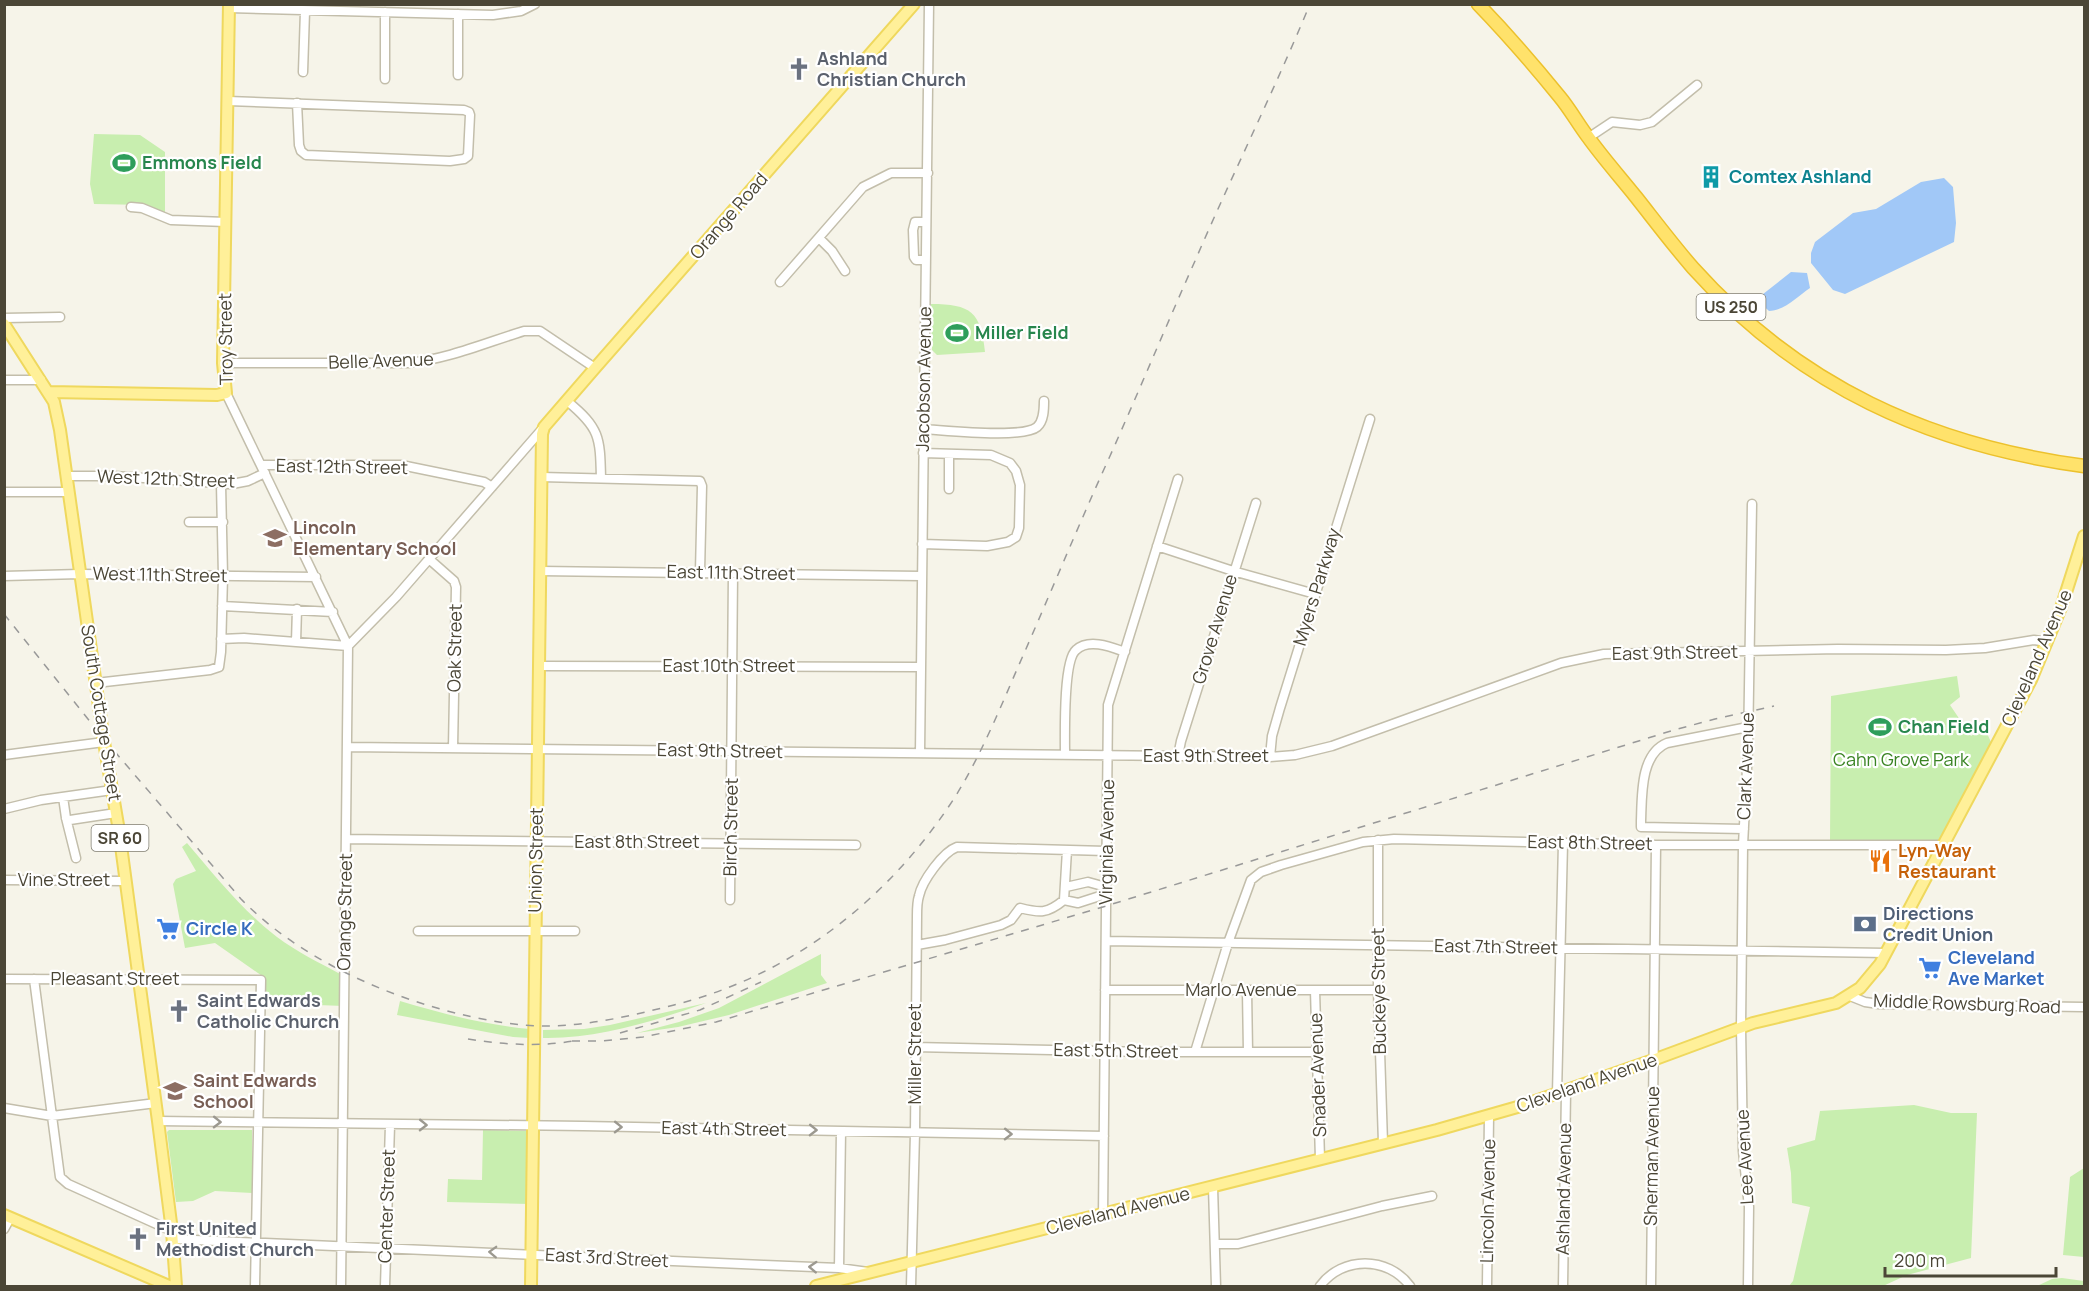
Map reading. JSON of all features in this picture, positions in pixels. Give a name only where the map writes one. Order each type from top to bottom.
[{"type":"highway","name":"US 250","points":[[1478,4],[1530,60],[1561,98],[1588,138],[1672,242],[1711,287],[1764,336],[1816,372],[1882,410],[1944,435],[2018,455],[2085,466]]},
{"type":"main road","name":"Orange Road","points":[[543,431],[595,368],[914,4]]},
{"type":"main road","name":"Troy Street","points":[[226,393],[223,363],[229,6]]},
{"type":"main road","name":"SR 60","points":[[4,324],[48,392]]},
{"type":"main road","points":[[48,392],[217,395],[226,393]]},
{"type":"main road","name":"South Cottage Street","points":[[48,392],[56,410],[116,813],[156,1103],[176,1287]]},
{"type":"main road","name":"Union Street","points":[[531,1287],[543,431]]},
{"type":"main road","name":"Cleveland Avenue","points":[[816,1287],[1103,1216],[1489,1115],[1561,1093],[1763,1020],[1829,1005],[1850,996],[1868,981],[1886,953],[2002,736],[2048,642],[2085,536]]},
{"type":"main road","points":[[7,1217],[169,1287]]},
{"type":"street","points":[[229,6],[305,11],[509,14],[521,12],[536,4]]},
{"type":"street","points":[[780,282],[857,192],[867,184],[891,173],[928,173],[929,4]]},
{"type":"street","points":[[303,72],[305,11]]},
{"type":"street","points":[[385,12],[385,79]]},
{"type":"street","points":[[458,14],[458,75]]},
{"type":"street","points":[[1588,138],[1612,122],[1640,125],[1652,122],[1697,85]]},
{"type":"street","points":[[228,101],[467,110],[470,115],[470,149],[466,158],[457,161],[306,155],[301,152],[299,145],[297,104]]},
{"type":"street","name":"Jacobson Avenue","points":[[920,753],[925,260],[916,260],[914,257],[913,230],[915,222],[926,222],[928,173]]},
{"type":"street","points":[[130,207],[142,208],[171,220],[226,222]]},
{"type":"street","points":[[819,238],[832,251],[845,271]]},
{"type":"street","points":[[4,318],[60,317]]},
{"type":"street","name":"Belle Avenue","points":[[223,363],[408,363],[428,361],[533,330],[540,331],[595,368]]},
{"type":"street","points":[[4,380],[41,380]]},
{"type":"street","name":"Troy Street","points":[[226,393],[348,646]]},
{"type":"street","points":[[923,429],[993,433],[1028,431],[1037,428],[1042,421],[1044,400]]},
{"type":"street","points":[[567,401],[588,419],[597,433],[600,445],[601,478]]},
{"type":"street","name":"Myers Parkway","points":[[1270,757],[1274,729],[1370,419]]},
{"type":"street","name":"Orange Road","points":[[348,646],[396,597],[543,431]]},
{"type":"street","points":[[922,544],[987,546],[1008,542],[1019,533],[1020,485],[1016,471],[1010,463],[991,455],[923,453]]},
{"type":"street","points":[[949,454],[949,489]]},
{"type":"street","name":"East 12th Street","points":[[263,469],[401,465],[484,482],[492,487]]},
{"type":"street","name":"West 12th Street","points":[[66,476],[114,476],[221,484],[242,483],[263,469]]},
{"type":"street","points":[[541,477],[700,481],[702,486],[700,572]]},
{"type":"street","name":"Virginia Avenue","points":[[1103,1216],[1108,705],[1178,479]]},
{"type":"street","points":[[96,683],[216,668],[220,664],[223,576],[221,484]]},
{"type":"street","points":[[4,492],[69,492]]},
{"type":"street","name":"Grove Avenue","points":[[1178,756],[1233,571],[1256,503]]},
{"type":"street","name":"Clark Avenue","points":[[1741,1028],[1743,845],[1748,727],[1752,504]]},
{"type":"street","points":[[189,522],[223,522]]},
{"type":"street","points":[[1157,546],[1233,571],[1315,594]]},
{"type":"street","name":"Oak Street","points":[[429,559],[454,581],[456,586],[453,748]]},
{"type":"street","name":"East 11th Street","points":[[540,571],[921,576]]},
{"type":"street","name":"Birch Street","points":[[730,900],[733,573]]},
{"type":"street","name":"West 11th Street","points":[[4,576],[80,574],[316,577]]},
{"type":"street","points":[[222,606],[333,612]]},
{"type":"street","points":[[296,642],[297,609]]},
{"type":"street","points":[[221,639],[244,638],[348,646]]},
{"type":"street","name":"East 9th Street","points":[[347,747],[1270,757],[1295,755],[1332,746],[1561,663],[1604,654],[1838,649],[1956,650],[2034,640],[2048,642]]},
{"type":"street","points":[[1065,755],[1067,679],[1072,654],[1080,647],[1098,645],[1125,652]]},
{"type":"street","name":"Orange Street","points":[[341,1287],[348,646]]},
{"type":"street","name":"East 10th Street","points":[[539,666],[920,668]]},
{"type":"street","points":[[1744,829],[1641,827],[1641,821],[1646,772],[1654,752],[1659,747],[1667,743],[1748,727]]},
{"type":"street","points":[[4,755],[104,742]]},
{"type":"street","points":[[4,808],[112,790]]},
{"type":"street","points":[[63,797],[76,858]]},
{"type":"street","points":[[66,818],[70,820],[116,813]]},
{"type":"street","name":"East 8th Street","points":[[346,839],[856,845]]},
{"type":"street","name":"East 8th Street","points":[[1228,943],[1247,887],[1251,880],[1261,872],[1363,842],[1378,840],[1656,845],[1944,845]]},
{"type":"street","name":"Buckeye Street","points":[[1378,840],[1377,945],[1383,1143]]},
{"type":"street","name":"Ashland Avenue","points":[[1563,843],[1561,948],[1563,1287]]},
{"type":"street","name":"Sherman Avenue","points":[[1651,1287],[1656,845]]},
{"type":"street","name":"Miller Street","points":[[911,1287],[915,1133],[914,1047],[918,903],[921,888],[949,850],[957,847],[1067,850]]},
{"type":"street","points":[[917,945],[1001,925],[1011,920],[1020,908],[1034,913],[1049,910],[1064,900],[1067,850],[1106,851]]},
{"type":"street","name":"Vine Street","points":[[4,880],[124,880]]},
{"type":"street","points":[[1066,887],[1088,882],[1106,890]]},
{"type":"street","points":[[1064,900],[1075,904],[1106,890]]},
{"type":"street","points":[[418,931],[575,931]]},
{"type":"street","name":"East 7th Street","points":[[1106,941],[1886,953]]},
{"type":"street","points":[[1195,1052],[1228,943]]},
{"type":"street","name":"Pleasant Street","points":[[4,979],[261,980],[258,1123]]},
{"type":"street","points":[[34,979],[58,1170],[64,1182],[172,1235]]},
{"type":"street","name":"Marlo Avenue","points":[[1105,990],[1378,990]]},
{"type":"street","points":[[1247,990],[1248,1052]]},
{"type":"street","name":"Snader Avenue","points":[[1315,990],[1320,1159]]},
{"type":"street","name":"Middle Rowsburg Road","points":[[1850,996],[1879,1004],[2085,1007]]},
{"type":"street","name":"Lee Avenue","points":[[1741,1028],[1743,1151],[1748,1196],[1748,1287]]},
{"type":"street","name":"East 5th Street","points":[[914,1047],[1317,1052]]},
{"type":"street","points":[[4,1108],[52,1116],[156,1103]]},
{"type":"street","name":"Lincoln Avenue","points":[[1487,1287],[1489,1115]]},
{"type":"street","name":"East 4th Street","points":[[158,1122],[1104,1136]]},
{"type":"street","points":[[255,1287],[258,1123]]},
{"type":"street","name":"Center Street","points":[[385,1287],[390,1125]]},
{"type":"street","points":[[839,1268],[841,1131]]},
{"type":"street","points":[[1213,1187],[1216,1287]]},
{"type":"street","points":[[1215,1245],[1238,1244],[1383,1206],[1432,1196]]},
{"type":"street","points":[[4,1229],[7,1217]]},
{"type":"street","name":"East 3rd Street","points":[[172,1235],[255,1242],[839,1268],[871,1273]]},
{"type":"street","points":[[1320,1287],[1339,1269],[1350,1264],[1365,1263],[1392,1270],[1410,1287]]},
{"type":"green space","name":"Emmons Field","points":[[94,134],[140,135],[165,152],[165,215],[147,205],[94,204],[90,184]]},
{"type":"green space","name":"Miller Field","points":[[931,304],[956,306],[972,313],[981,328],[985,352],[937,355],[932,350]]},
{"type":"green space","name":"Cahn Grove Park","points":[[1957,676],[1960,697],[1950,705],[1971,736],[1984,727],[1991,742],[1940,842],[1830,841],[1831,696]]},
{"type":"green space","points":[[187,843],[230,893],[265,927],[292,948],[342,975],[344,1006],[264,1003],[265,978],[215,943],[185,948],[173,884],[176,879],[196,871],[182,847]]},
{"type":"green space","points":[[821,954],[821,975],[827,983],[729,1015],[678,1027],[637,1033],[719,1008]]},
{"type":"green space","points":[[400,1001],[497,1025],[530,1029],[530,1038],[513,1037],[397,1015]]},
{"type":"green space","points":[[706,1003],[626,1028],[564,1038],[543,1038],[543,1030],[584,1029],[610,1025]]},
{"type":"green space","points":[[1914,1105],[1951,1113],[1977,1113],[1971,1258],[1907,1275],[1883,1286],[1789,1286],[1793,1281],[1810,1207],[1792,1203],[1787,1148],[1815,1140],[1820,1111]]},
{"type":"green space","points":[[169,1130],[252,1130],[252,1193],[215,1191],[193,1201],[176,1202],[167,1132]]},
{"type":"green space","points":[[483,1130],[530,1131],[529,1204],[447,1202],[448,1179],[482,1180]]},
{"type":"green space","points":[[2084,1168],[2084,1257],[2063,1255],[2070,1177]]},
{"type":"green space","points":[[2052,1279],[2084,1281],[2084,1286],[2037,1286]]},
{"type":"water","points":[[1944,178],[1953,187],[1956,223],[1954,242],[1845,294],[1833,290],[1811,263],[1811,253],[1815,242],[1853,213],[1876,209],[1921,182]]},
{"type":"water","points":[[1791,272],[1807,273],[1810,288],[1785,306],[1769,311],[1758,301],[1758,298]]},
{"type":"railway","points":[[4,614],[104,739],[241,899],[267,923],[297,945],[364,981],[399,996],[471,1017],[506,1023],[549,1026],[591,1023],[674,1005],[718,992],[759,974],[798,953],[868,900],[929,834],[964,782],[996,717],[1310,4]]},
{"type":"railway","points":[[572,1041],[643,1037],[716,1022],[1106,906],[1674,730],[1774,706]]},
{"type":"railway","points":[[620,1033],[700,1010],[761,982]]},
{"type":"railway","points":[[468,1039],[524,1044],[551,1044],[579,1040]]},
{"type":"place","name":"Ashland Christian Church","points":[[799,69]]},
{"type":"place","name":"Emmons Field","points":[[124,163]]},
{"type":"place","name":"Comtex Ashland","points":[[1711,177]]},
{"type":"place","name":"Miller Field","points":[[957,333]]},
{"type":"place","name":"Lincoln Elementary School","points":[[275,538]]},
{"type":"place","name":"Chan Field","points":[[1880,727]]},
{"type":"place","name":"Lyn-Way Restaurant","points":[[1880,861]]},
{"type":"place","name":"Directions Credit Union","points":[[1865,924]]},
{"type":"place","name":"Circle K","points":[[168,929]]},
{"type":"place","name":"Cleveland Ave Market","points":[[1930,968]]},
{"type":"place","name":"Saint Edwards Catholic Church","points":[[179,1011]]},
{"type":"place","name":"Saint Edwards School","points":[[175,1091]]},
{"type":"place","name":"First United Methodist Church","points":[[138,1239]]}]
